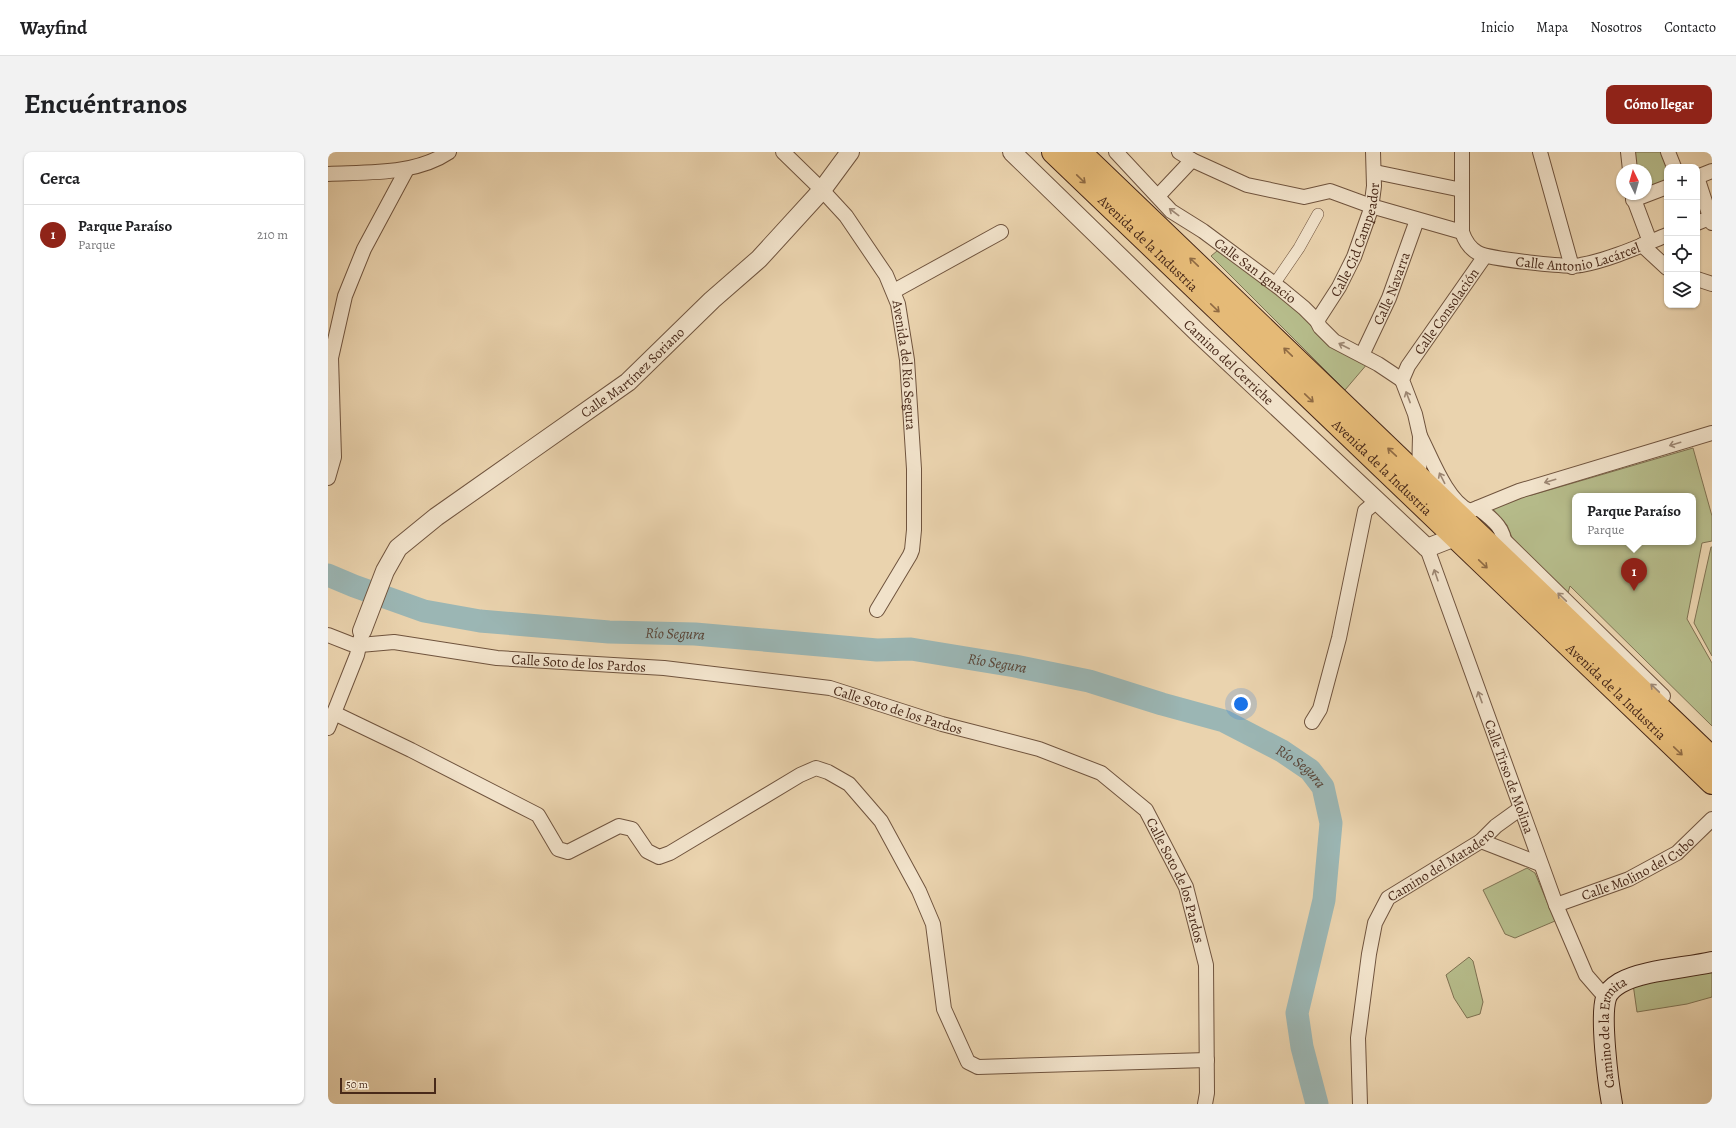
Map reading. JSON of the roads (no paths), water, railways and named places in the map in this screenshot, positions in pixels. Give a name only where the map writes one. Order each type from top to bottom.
[{"type":"main road","name":"Avenida de la Industria","points":[[1053,152],[1466,518],[1712,783]]},
{"type":"main road","name":"Avenida de la Industria","points":[[1080,152],[1419,477],[1504,550],[1708,754]]},
{"type":"main road","name":"Camino de la Ermita","points":[[1612,1104],[1605,1036],[1606,998],[1610,991],[1629,979],[1651,972],[1712,962]]},
{"type":"street","points":[[328,174],[407,168],[423,165],[449,152]]},
{"type":"street","name":"Avenida del Río Segura","points":[[783,152],[846,216],[886,275],[894,291],[898,304],[907,360],[914,469],[914,530],[910,555],[878,610]]},
{"type":"street","name":"Calle Martínez Soriano","points":[[361,638],[386,566],[398,548],[436,517],[628,382],[712,300],[759,259],[822,190],[850,152]]},
{"type":"street","name":"Camino del Cerriche","points":[[1012,152],[1198,333],[1427,548]]},
{"type":"street","name":"Calle San Ignacio","points":[[1116,152],[1159,195],[1171,211],[1203,231],[1275,283],[1304,308],[1334,341],[1362,355],[1402,380]]},
{"type":"street","points":[[1179,152],[1192,160],[1247,185],[1304,197],[1330,191],[1371,206],[1462,232]]},
{"type":"street","name":"Calle Cid Campeador","points":[[1317,321],[1335,294],[1354,257],[1371,206],[1375,172],[1373,152]]},
{"type":"street","name":"Calle Consolación","points":[[1402,380],[1408,366],[1485,256],[1470,248],[1465,242],[1462,232],[1462,152]]},
{"type":"street","points":[[1540,152],[1572,267]]},
{"type":"street","points":[[1628,152],[1629,164]]},
{"type":"street","points":[[1668,152],[1673,164]]},
{"type":"street","points":[[1159,195],[1192,160]]},
{"type":"street","points":[[328,478],[334,457],[331,358],[345,296],[364,249],[407,168]]},
{"type":"street","points":[[1700,176],[1712,171]]},
{"type":"street","points":[[1375,172],[1462,190]]},
{"type":"street","points":[[1652,191],[1664,188]]},
{"type":"street","points":[[1700,189],[1708,220]]},
{"type":"street","points":[[1634,200],[1646,244],[1664,265]]},
{"type":"street","points":[[1275,283],[1299,248],[1318,214]]},
{"type":"street","name":"Calle Navarra","points":[[1362,355],[1388,298],[1417,220]]},
{"type":"street","points":[[894,291],[1002,232]]},
{"type":"street","name":"Calle Antonio Lacárcel","points":[[1485,256],[1572,267],[1646,244],[1665,236]]},
{"type":"street","points":[[1700,280],[1712,284]]},
{"type":"street","points":[[1402,380],[1415,414],[1420,436],[1444,484],[1466,518]]},
{"type":"street","points":[[1427,548],[1466,518],[1519,491],[1712,432]]},
{"type":"street","points":[[1419,477],[1420,436]]},
{"type":"street","points":[[1312,722],[1320,709],[1339,638],[1365,512],[1377,501]]},
{"type":"street","name":"Calle Tirso de Molina","points":[[1427,548],[1556,905],[1586,974],[1606,998]]},
{"type":"street","name":"Calle Soto de los Pardos","points":[[328,635],[394,642],[497,658],[664,668],[830,688],[942,724],[1039,749],[1101,773],[1146,810],[1186,887],[1206,965],[1207,1060],[1205,1104]]},
{"type":"street","points":[[328,728],[361,638]]},
{"type":"street","points":[[334,713],[538,815],[558,849],[568,852],[619,826],[632,829],[647,851],[659,857],[670,853],[800,775],[816,768],[828,772],[848,784],[880,821],[919,891],[933,924],[944,1009],[968,1062],[978,1067],[1207,1060]]},
{"type":"street","name":"Camino del Matadero","points":[[1360,1104],[1358,1038],[1368,954],[1375,923],[1388,898],[1481,840],[1496,826],[1521,808]]},
{"type":"street","name":"Calle Molino del Cubo","points":[[1556,905],[1629,879],[1677,852],[1712,819]]},
{"type":"street","points":[[1481,840],[1540,864]]},
{"type":"waterway","name":"Río Segura","points":[[328,575],[424,611],[480,621],[609,632],[695,634],[877,650],[911,649],[1015,666],[1089,681],[1162,704],[1224,721],[1282,751],[1310,770],[1323,787],[1331,823],[1324,900],[1297,1013],[1302,1047],[1317,1104]]},
{"type":"place","name":"Parque Paraíso","points":[[1634,591]]}]
